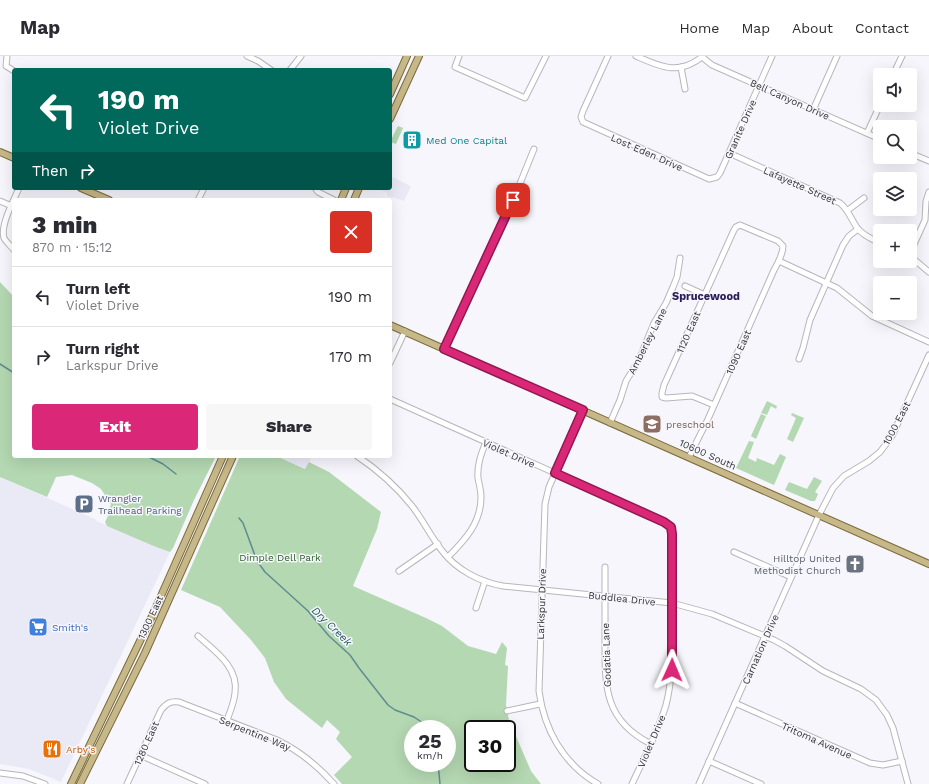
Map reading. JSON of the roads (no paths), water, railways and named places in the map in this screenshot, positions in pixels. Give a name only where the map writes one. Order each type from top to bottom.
[{"type":"main road","points":[[392,90],[408,56]]},
{"type":"main road","points":[[392,114],[418,56]]},
{"type":"main road","points":[[0,152],[12,157]]},
{"type":"main road","points":[[86,190],[104,198]]},
{"type":"main road","name":"10600 South","points":[[392,326],[929,564]]},
{"type":"main road","name":"1300 East","points":[[71,784],[156,608],[222,458]]},
{"type":"main road","name":"1300 East","points":[[80,784],[144,653],[232,458]]},
{"type":"main road","points":[[100,744],[101,732],[108,718],[106,713]]},
{"type":"street","points":[[7,56],[6,66],[12,70]]},
{"type":"street","points":[[246,56],[258,61],[268,68]]},
{"type":"street","points":[[292,68],[301,56]]},
{"type":"street","points":[[459,56],[455,67],[525,98],[546,56]]},
{"type":"street","name":"Lost Eden Drive","points":[[608,56],[583,111],[581,120],[587,125],[706,179],[715,178]]},
{"type":"street","points":[[636,56],[661,66],[674,68],[696,62],[702,56]]},
{"type":"street","name":"Bell Canyon Drive","points":[[702,56],[712,65],[873,136]]},
{"type":"street","name":"Granite Drive","points":[[715,178],[719,175],[772,56]]},
{"type":"street","points":[[813,110],[837,56]]},
{"type":"street","points":[[896,68],[902,56]]},
{"type":"street","points":[[681,67],[685,90]]},
{"type":"street","points":[[867,133],[877,112]]},
{"type":"street","points":[[444,349],[508,213],[534,149]]},
{"type":"street","name":"Lafayette Street","points":[[729,153],[835,200],[848,210],[858,229],[873,240]]},
{"type":"street","points":[[917,156],[929,161]]},
{"type":"street","points":[[316,190],[330,198]]},
{"type":"street","points":[[917,239],[925,220],[926,201],[929,192]]},
{"type":"street","points":[[848,210],[864,198]]},
{"type":"street","points":[[0,201],[12,206],[2,229],[4,238],[12,248]]},
{"type":"street","name":"1090 East","points":[[689,457],[714,405],[782,252],[783,246],[778,241],[742,225],[737,225]]},
{"type":"street","name":"1120 East","points":[[714,405],[692,396],[670,398],[662,397],[662,390],[737,225]]},
{"type":"street","points":[[798,359],[804,348],[810,320],[846,240],[858,229]]},
{"type":"street","name":"Amberley Lane","points":[[610,423],[626,381],[639,360],[654,323],[666,303],[673,287],[680,258]]},
{"type":"street","points":[[779,261],[827,282],[846,294],[872,316],[929,342]]},
{"type":"street","points":[[917,261],[929,272]]},
{"type":"street","points":[[685,286],[705,295]]},
{"type":"street","points":[[392,358],[404,331]]},
{"type":"street","name":"1000 East","points":[[819,514],[833,488],[844,476],[869,461],[887,445],[929,356]]},
{"type":"street","name":"Violet Drive","points":[[392,400],[664,522],[671,527],[671,680],[666,706],[632,784]]},
{"type":"street","name":"Larkspur Drive","points":[[583,410],[549,487],[544,504],[538,676],[540,704],[545,722],[553,739],[575,768],[598,784]]},
{"type":"street","points":[[448,557],[468,537],[478,518],[481,497],[478,477],[479,461],[486,442]]},
{"type":"street","name":"Buddlea Drive","points":[[360,458],[376,469],[402,494],[422,519],[448,557],[466,572],[485,581],[503,586],[672,603],[712,614],[785,646],[823,671],[860,689],[876,700],[887,715],[893,728],[908,784]]},
{"type":"street","name":"Carnation Drive","points":[[699,784],[766,637],[819,514]]},
{"type":"street","points":[[399,571],[438,544]]},
{"type":"street","points":[[734,552],[791,577]]},
{"type":"street","name":"Godatia Lane","points":[[605,567],[605,675],[608,694],[621,721],[635,735],[650,744]]},
{"type":"street","points":[[476,608],[485,581]]},
{"type":"street","points":[[198,636],[226,662],[234,677],[235,693],[226,720]]},
{"type":"street","name":"Serpentine Way","points":[[166,704],[171,701],[179,702],[289,745],[311,760],[334,784]]},
{"type":"street","name":"Tritoma Avenue","points":[[735,703],[870,763],[883,765],[902,761]]},
{"type":"street","name":"1280 East","points":[[127,784],[161,710],[166,704]]},
{"type":"street","points":[[507,711],[540,704]]},
{"type":"street","points":[[140,755],[205,784]]},
{"type":"street","points":[[710,761],[760,784]]},
{"type":"street","points":[[0,773],[23,776],[45,784]]},
{"type":"waterway","name":"Dry Creek","points":[[0,364],[12,372]]},
{"type":"waterway","name":"Dry Creek","points":[[151,458],[163,464],[176,474]]},
{"type":"waterway","name":"Dry Creek","points":[[239,518],[243,523],[257,561],[265,572],[308,611],[329,636],[350,655],[388,705],[395,710],[418,720]]},
{"type":"waterway","name":"Dry Creek","points":[[439,772],[440,784]]},
{"type":"place","name":"Med One Capital","points":[[412,140]]},
{"type":"place","name":"preschool","points":[[652,424]]},
{"type":"place","name":"Wrangler Trailhead Parking","points":[[84,504]]},
{"type":"place","name":"Hilltop United Methodist Church","points":[[855,564]]},
{"type":"place","name":"Smith's","points":[[38,627]]},
{"type":"place","name":"Arby's","points":[[52,749]]},
{"type":"district","name":"Sprucewood","points":[[706,296]]},
{"type":"park label","name":"Dimple Dell Park","points":[[280,557]]}]
